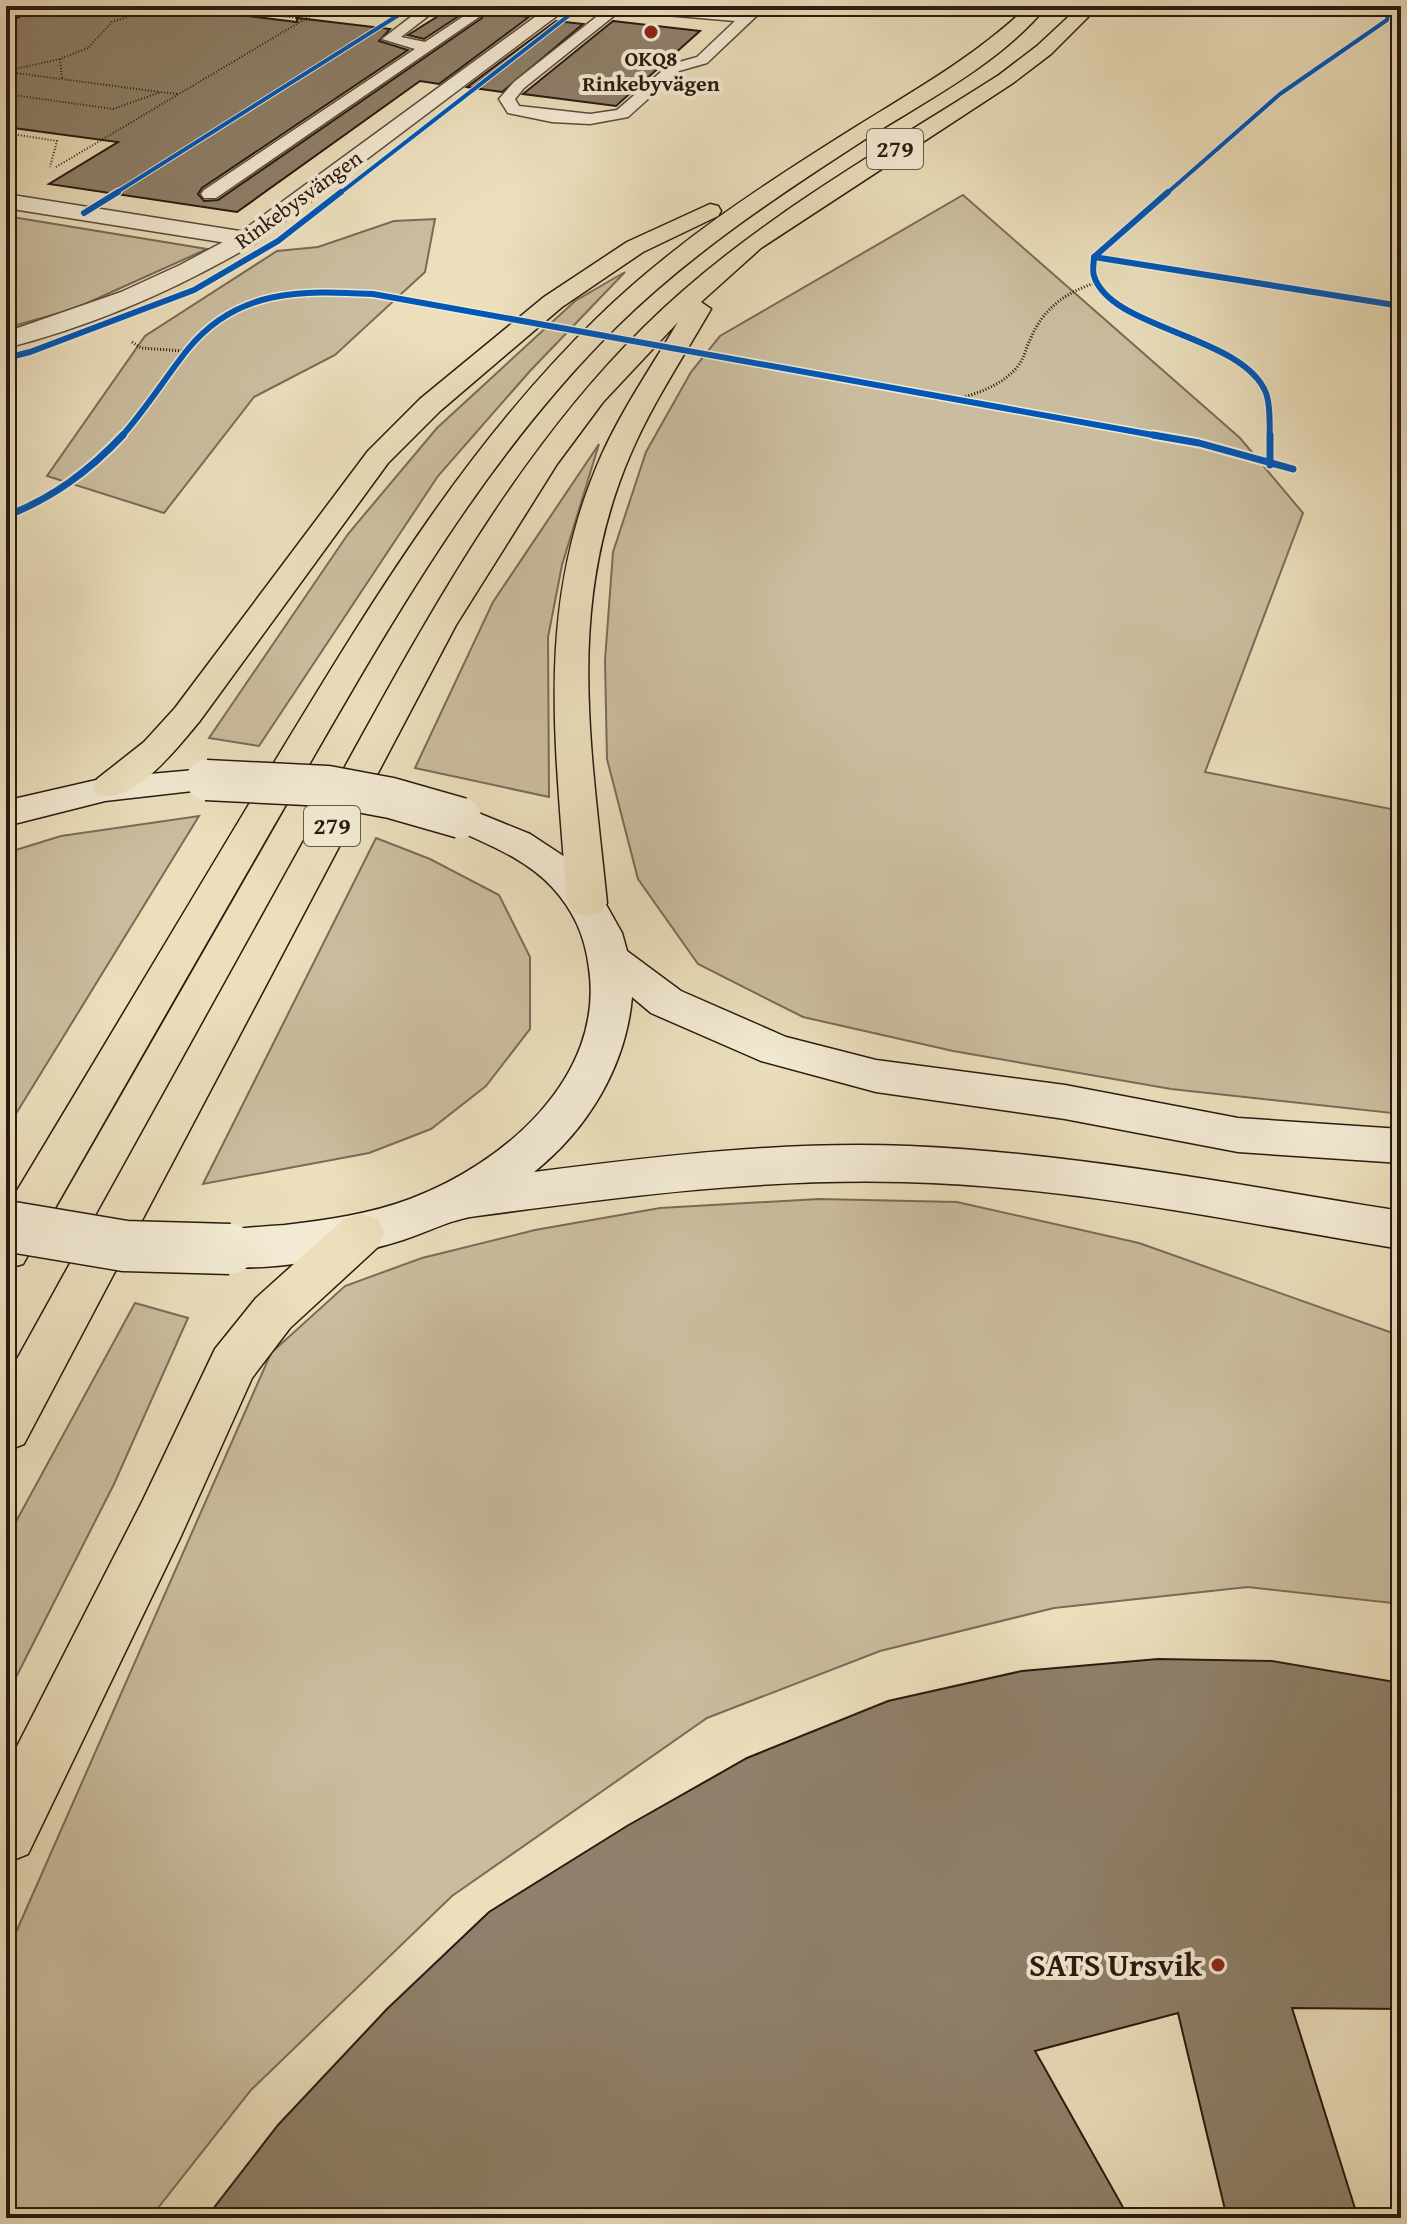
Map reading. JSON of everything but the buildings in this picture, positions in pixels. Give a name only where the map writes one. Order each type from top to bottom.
[{"type":"main road","name":"Rinkebysvängen","points":[[6,340],[88,315],[166,283],[246,239],[561,6]]},
{"type":"main road","name":"279","points":[[6,1250],[377,620],[491,453],[540,390],[607,322],[674,261],[776,187],[958,72],[1038,6]]},
{"type":"main road","name":"279","points":[[6,1428],[440,625],[544,462],[593,396],[655,330],[723,269],[793,214],[1006,79],[1044,50],[1090,6]]},
{"type":"main road","points":[[110,787],[157,750],[187,715],[240,639],[378,457],[430,405],[553,302],[635,247],[700,215],[776,187]]},
{"type":"main road","points":[[6,201],[246,239]]},
{"type":"main road","points":[[587,903],[574,732],[571,634],[586,542],[608,473],[633,420],[723,269]]},
{"type":"main road","points":[[6,814],[46,800],[110,787],[206,780],[327,786],[391,798],[461,818],[514,842],[549,863],[587,903],[603,934],[610,959],[614,1003],[606,1044],[585,1086],[559,1121],[525,1153],[455,1200],[409,1219],[361,1233],[291,1244],[230,1249],[125,1246],[6,1226]]},
{"type":"main road","points":[[610,959],[666,1002],[712,1023],[776,1050],[876,1076],[1065,1102],[1238,1135],[1401,1146]]},
{"type":"main road","points":[[455,1200],[650,1176],[783,1164],[908,1164],[1041,1175],[1401,1230]]},
{"type":"main road","points":[[6,1832],[162,1518],[233,1364],[273,1313],[361,1233]]},
{"type":"lane","points":[[428,47],[389,39],[434,6]]},
{"type":"lane","points":[[605,6],[745,18]]},
{"type":"lane","points":[[619,6],[519,85],[507,99],[514,110],[552,117],[590,119],[622,114],[674,68],[702,60],[760,6]]},
{"type":"lane","points":[[210,194],[472,17]]},
{"type":"path","points":[[6,19],[26,6]]},
{"type":"path","points":[[6,71],[60,59],[88,48],[112,22],[161,6]]},
{"type":"path","points":[[255,6],[258,13],[306,19]]},
{"type":"path","points":[[49,171],[327,6]]},
{"type":"path","points":[[60,59],[62,79]]},
{"type":"path","points":[[6,71],[178,94]]},
{"type":"path","points":[[6,94],[113,109],[161,92]]},
{"type":"path","points":[[6,133],[57,141]]},
{"type":"path","points":[[1094,267],[1094,277],[1101,286]]},
{"type":"path","points":[[957,399],[986,391],[1020,363],[1048,307],[1069,290],[1101,286]]},
{"type":"path","points":[[177,362],[196,341]]},
{"type":"path","points":[[942,396],[988,404]]},
{"type":"shaded area","points":[[963,195],[1240,438],[1303,513],[1205,772],[1401,811],[1401,1114],[1171,1089],[953,1051],[803,1017],[698,964],[638,879],[607,759],[605,660],[613,552],[646,452],[691,372],[720,336]]},
{"type":"shaded area","points":[[6,216],[207,249],[74,309],[6,328]]},
{"type":"shaded area","points":[[435,219],[425,272],[335,355],[254,397],[164,513],[47,476],[145,336],[277,251],[318,247],[394,221]]},
{"type":"shaded area","points":[[625,272],[530,371],[438,476],[259,746],[209,738],[348,534],[437,428],[575,301]]},
{"type":"shaded area","points":[[599,444],[562,565],[548,637],[549,797],[415,768],[493,602]]},
{"type":"shaded area","points":[[199,816],[6,1130],[6,853],[61,836]]},
{"type":"shaded area","points":[[376,838],[430,859],[499,895],[530,957],[530,1029],[486,1086],[431,1129],[369,1153],[203,1184]]},
{"type":"shaded area","points":[[819,1199],[957,1202],[1139,1243],[1401,1336],[1401,1604],[1248,1587],[1054,1608],[880,1651],[707,1718],[452,1896],[251,2090],[150,2218],[6,2218],[6,1955],[271,1353],[345,1286],[422,1258],[535,1230],[660,1208]]},
{"type":"shaded area","points":[[135,1303],[188,1318],[114,1484],[6,1697],[6,1540]]},
{"type":"cycle path","points":[[84,213],[413,6]]},
{"type":"cycle path","points":[[6,358],[30,352],[194,290],[278,241],[581,6]]},
{"type":"cycle path","points":[[1270,465],[1267,398],[1253,374],[1207,346],[1124,307],[1104,292],[1094,276],[1094,257],[1280,94],[1387,20],[1389,6]]},
{"type":"cycle path","points":[[1094,257],[1401,306]]},
{"type":"cycle path","points":[[6,516],[52,495],[108,451],[206,329],[228,312],[260,299],[338,292],[373,294],[1199,443],[1293,469]]},
{"type":"place","name":"OKQ8 Rinkebyvägen","points":[[651,32]]},
{"type":"place","name":"SATS Ursvik","points":[[1218,1965]]}]
